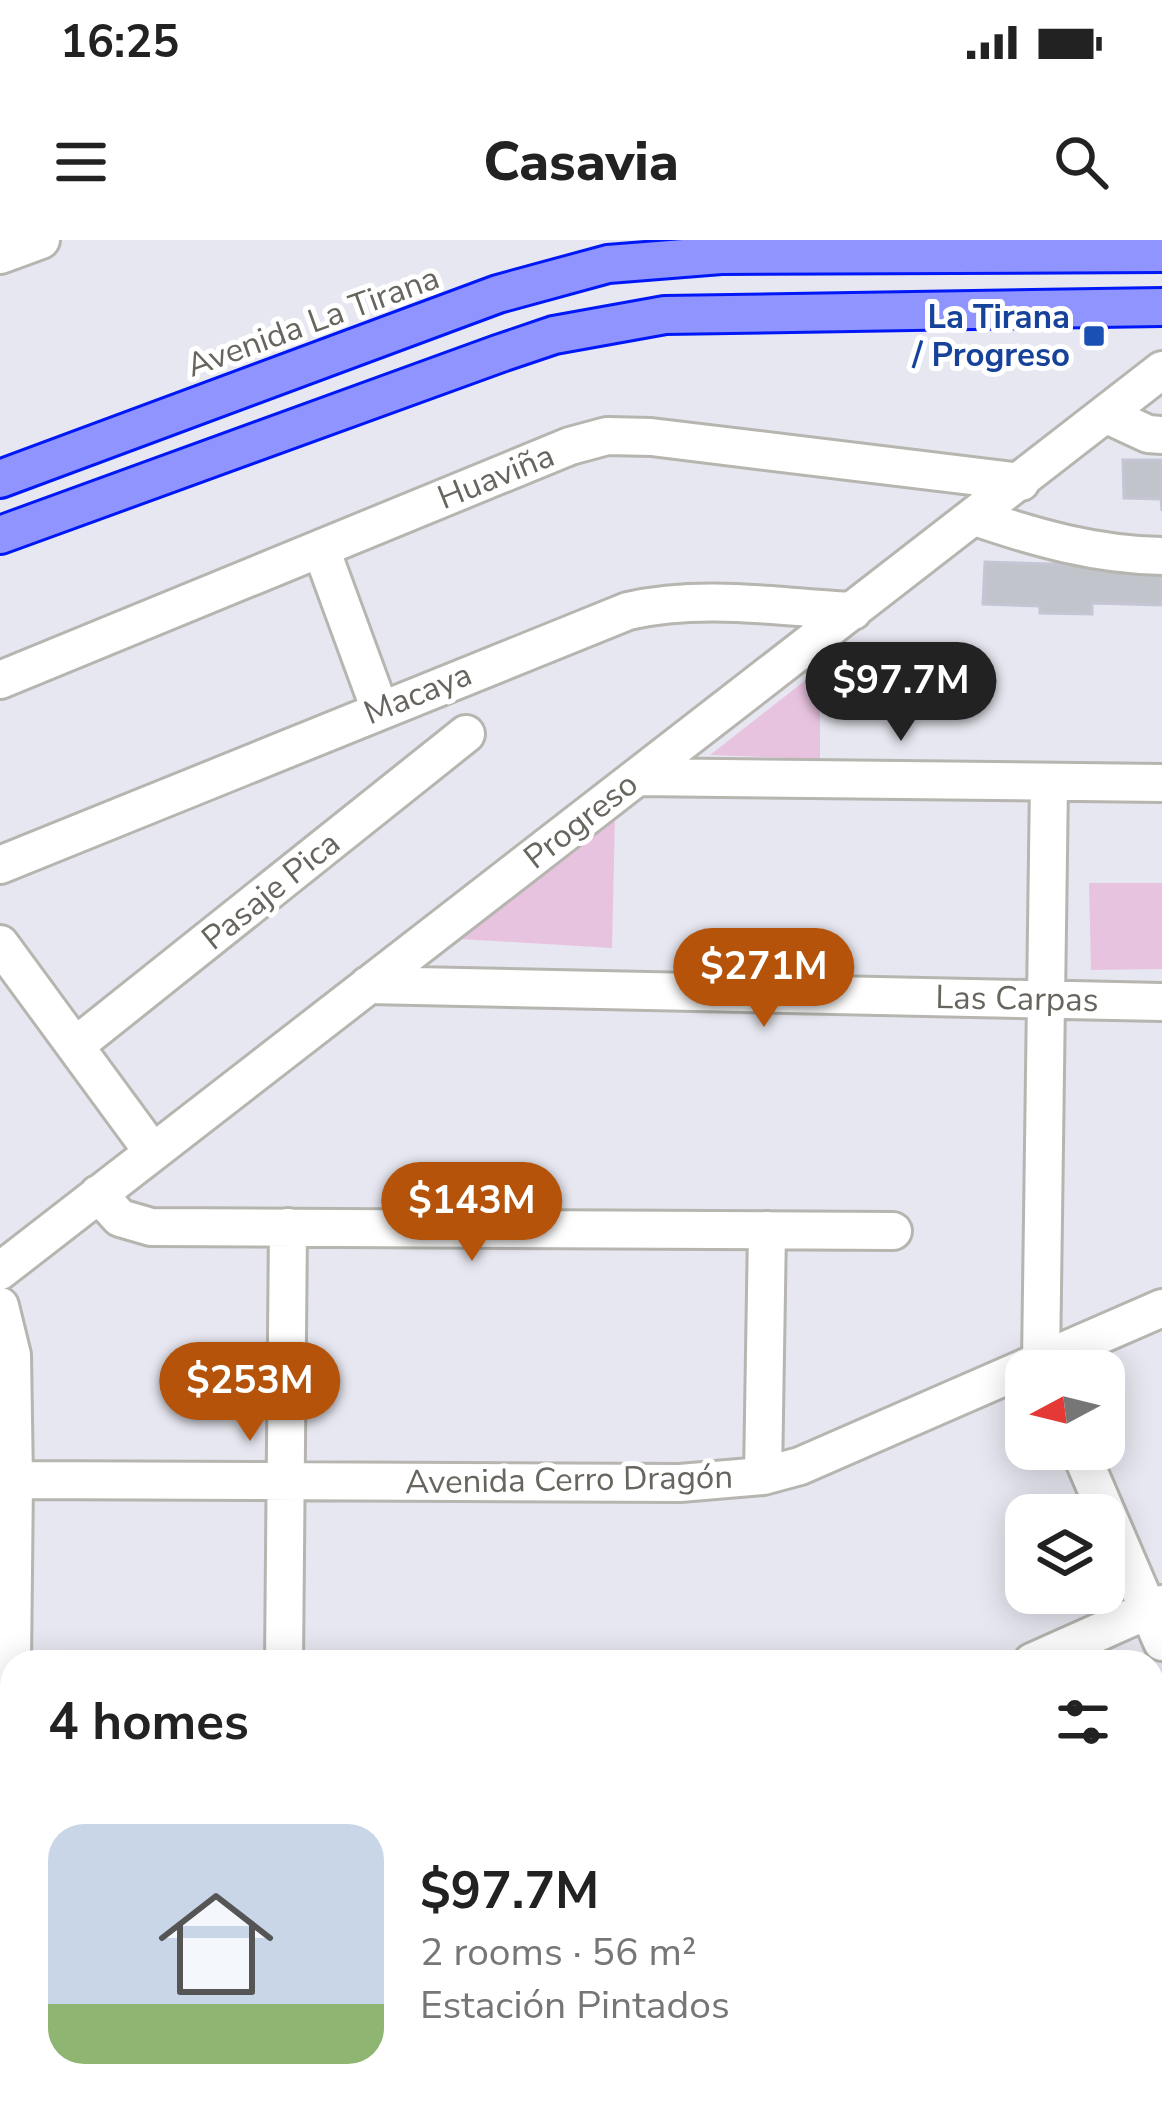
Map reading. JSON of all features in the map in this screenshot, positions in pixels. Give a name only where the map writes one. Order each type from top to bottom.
[{"type":"highway","name":"Avenida La Tirana","points":[[0,479],[498,294],[608,264],[721,255],[1162,253]]},
{"type":"highway","points":[[0,536],[498,354],[612,322],[719,312],[1162,307]]},
{"type":"street","points":[[0,255],[41,240]]},
{"type":"street","name":"Progreso","points":[[0,1271],[1162,370]]},
{"type":"street","points":[[1107,415],[1148,434],[1162,434]]},
{"type":"street","name":"Huaviña","points":[[0,680],[571,446],[607,436],[651,436],[1021,482]]},
{"type":"street","points":[[975,517],[1025,535],[1120,555],[1162,556]]},
{"type":"street","points":[[321,549],[380,710]]},
{"type":"street","name":"Macaya","points":[[0,865],[603,619],[653,605],[706,602],[853,611]]},
{"type":"street","name":"Pasaje Pica","points":[[75,1046],[466,734]]},
{"type":"street","points":[[638,777],[1162,783]]},
{"type":"street","points":[[1043,1350],[1049,782]]},
{"type":"street","points":[[0,944],[152,1151]]},
{"type":"street","name":"Las Carpas","points":[[368,985],[1162,1002]]},
{"type":"street","points":[[98,1194],[120,1218],[134,1224],[893,1231]]},
{"type":"street","points":[[284,1650],[288,1227]]},
{"type":"street","points":[[763,1476],[767,1230]]},
{"type":"street","points":[[0,1306],[12,1355],[12,1650]]},
{"type":"street","name":"Avenida Cerro Dragón","points":[[1076,1350],[1162,1308]]},
{"type":"street","name":"Avenida Cerro Dragón","points":[[14,1480],[680,1483],[763,1476],[836,1452],[1005,1382]]},
{"type":"street","points":[[1089,1470],[1157,1618],[1096,1649]]},
{"type":"shaded area","points":[[820,669],[820,759],[710,755]]},
{"type":"shaded area","points":[[615,814],[612,948],[443,938]]},
{"type":"shaded area","points":[[1089,883],[1162,883],[1162,969],[1091,970]]},
{"type":"building","points":[[1123,460],[1162,460],[1162,511],[1161,499],[1124,498]]},
{"type":"building","points":[[985,562],[1162,567],[1162,605],[1092,603],[1092,614],[1040,613],[1040,606],[983,604]]},
{"type":"place","name":"La Tirana / Progreso","points":[[1094,336]]}]
